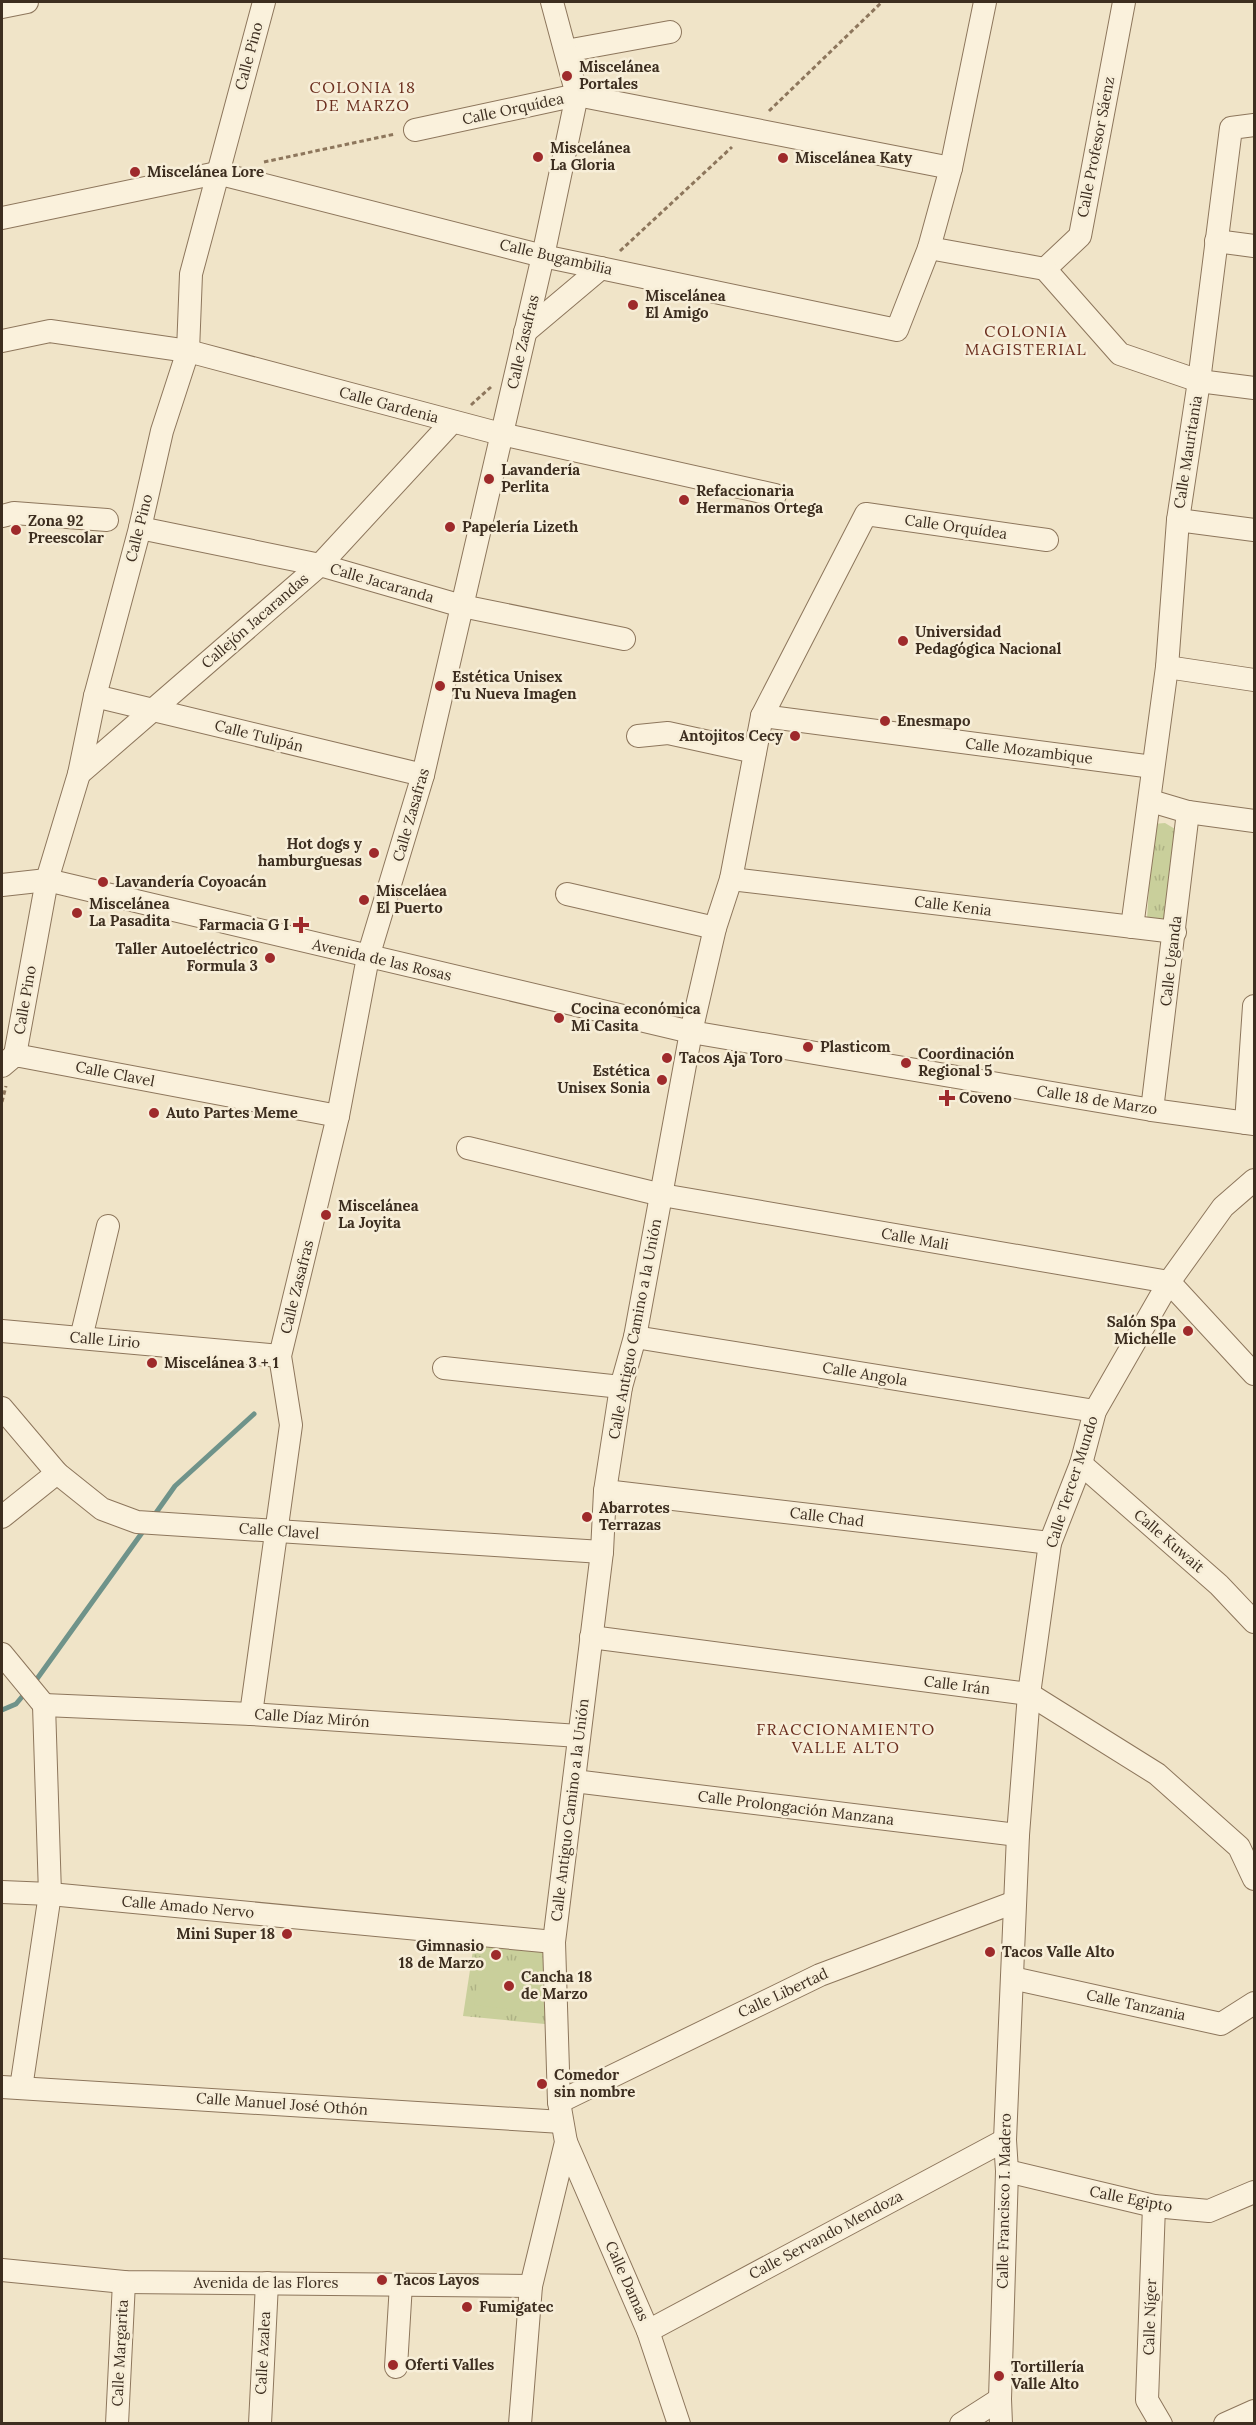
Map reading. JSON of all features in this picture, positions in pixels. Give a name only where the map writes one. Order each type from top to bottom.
[{"type":"street","points":[[2,7],[27,2]]},
{"type":"street","name":"Calle Pino","points":[[8,1060],[47,880],[80,774],[95,696],[140,528],[162,431],[188,351],[191,274],[264,2]]},
{"type":"street","points":[[552,2],[578,95]]},
{"type":"street","points":[[985,2],[951,168],[929,248],[1045,269],[1120,354],[1199,381],[1254,388]]},
{"type":"street","name":"Calle Profesor Sáenz","points":[[1045,269],[1080,236],[1124,2]]},
{"type":"street","points":[[566,51],[670,32]]},
{"type":"street","name":"Calle Orquídea","points":[[415,130],[578,95],[951,168]]},
{"type":"street","name":"Calle Zasafras","points":[[250,1714],[291,1425],[280,1356],[338,1116],[368,957],[423,775],[578,95]]},
{"type":"street","name":"Calle Mauritania","points":[[1132,927],[1151,801],[1153,767],[1167,667],[1178,520],[1199,381],[1231,128],[1254,125]]},
{"type":"street","points":[[2,218],[217,173]]},
{"type":"street","name":"Calle Bugambilia","points":[[217,173],[543,256],[897,330],[929,248]]},
{"type":"street","points":[[1216,241],[1254,246]]},
{"type":"street","points":[[525,332],[601,268]]},
{"type":"street","name":"Calle Gardenia","points":[[2,341],[50,332],[188,351],[452,422],[774,495]]},
{"type":"street","name":"Callejón Jacarandas","points":[[80,774],[320,565],[452,422]]},
{"type":"street","points":[[2,516],[14,513],[107,520]]},
{"type":"street","name":"Calle Orquídea","points":[[866,514],[1047,540]]},
{"type":"street","name":"Calle Antiguo Camino a la Unión","points":[[520,2424],[531,2286],[562,2122],[554,1942],[602,1552],[605,1491],[621,1388],[635,1337],[691,1032],[716,928],[731,879],[762,716],[866,514]]},
{"type":"street","points":[[1178,520],[1254,530]]},
{"type":"street","name":"Calle Jacaranda","points":[[140,528],[320,565],[462,606],[624,639]]},
{"type":"street","points":[[1167,667],[1254,680]]},
{"type":"street","name":"Calle Tulipán","points":[[95,696],[423,775]]},
{"type":"street","name":"Calle Mozambique","points":[[762,716],[1153,767]]},
{"type":"street","points":[[638,736],[668,733],[755,752]]},
{"type":"street","points":[[1151,801],[1188,812],[1254,821]]},
{"type":"street","name":"Calle Uganda","points":[[1152,1110],[1188,812]]},
{"type":"street","name":"Calle Kenia","points":[[731,879],[1175,932]]},
{"type":"street","name":"Avenida de las Rosas","points":[[2,885],[47,880],[691,1032]]},
{"type":"street","points":[[567,894],[716,928]]},
{"type":"street","points":[[1250,1123],[1254,1006]]},
{"type":"street","name":"Calle 18 de Marzo","points":[[691,1032],[1152,1110],[1250,1123]]},
{"type":"street","name":"Calle Clavel","points":[[8,1060],[338,1116]]},
{"type":"street","points":[[468,1148],[662,1195]]},
{"type":"street","name":"Calle Tercer Mundo","points":[[1012,1978],[1018,1835],[1029,1694],[1050,1543],[1081,1464],[1095,1411],[1169,1282],[1222,1207],[1254,1180]]},
{"type":"street","name":"Calle Mali","points":[[662,1195],[1169,1282]]},
{"type":"street","points":[[81,1338],[108,1226]]},
{"type":"street","points":[[1169,1282],[1254,1374]]},
{"type":"street","name":"Calle Lirio","points":[[2,1331],[280,1356]]},
{"type":"street","name":"Calle Angola","points":[[635,1337],[1095,1411]]},
{"type":"street","points":[[444,1368],[621,1388]]},
{"type":"street","name":"Calle Clavel","points":[[2,1408],[57,1473],[102,1509],[137,1522],[602,1552]]},
{"type":"street","name":"Calle Kuwait","points":[[1081,1464],[1219,1585],[1254,1622]]},
{"type":"street","points":[[2,1517],[57,1473]]},
{"type":"street","name":"Calle Chad","points":[[605,1491],[1050,1543]]},
{"type":"street","name":"Calle Irán","points":[[591,1637],[1029,1694],[1157,1774],[1239,1847],[1254,1879]]},
{"type":"street","points":[[2,1654],[44,1706],[50,1894],[11,2088]]},
{"type":"street","name":"Calle Díaz Mirón","points":[[44,1706],[250,1714],[579,1736]]},
{"type":"street","name":"Calle Prolongación Manzana","points":[[574,1781],[1018,1835]]},
{"type":"street","name":"Calle Amado Nervo","points":[[2,1892],[50,1894],[554,1942]]},
{"type":"street","name":"Calle Libertad","points":[[562,2122],[820,1975],[1015,1902]]},
{"type":"street","name":"Calle Tanzania","points":[[1012,1978],[1221,2024],[1254,2003]]},
{"type":"street","name":"Calle Francisco I. Madero","points":[[1001,2424],[1007,2171],[1005,2140],[1012,1978]]},
{"type":"street","name":"Calle Manuel José Othón","points":[[11,2088],[562,2122]]},
{"type":"street","name":"Calle Damas","points":[[562,2122],[648,2331],[679,2424]]},
{"type":"street","name":"Calle Servando Mendoza","points":[[648,2331],[1005,2140]]},
{"type":"street","name":"Calle Egipto","points":[[1007,2171],[1154,2206],[1209,2211],[1254,2192]]},
{"type":"street","name":"Calle Níger","points":[[1154,2206],[1147,2400],[1161,2424]]},
{"type":"street","name":"Avenida de las Flores","points":[[2,2270],[124,2282],[531,2286]]},
{"type":"street","name":"Calle Margarita","points":[[117,2424],[124,2282]]},
{"type":"street","name":"Calle Azalea","points":[[260,2424],[267,2283]]},
{"type":"street","points":[[396,2367],[401,2284]]},
{"type":"street","points":[[961,2424],[1000,2399]]},
{"type":"street","points":[[1225,2424],[1254,2411]]},
{"type":"path","points":[[601,268],[751,129],[882,2]]},
{"type":"path","points":[[263,163],[415,130]]},
{"type":"path","points":[[452,422],[493,386]]},
{"type":"green space","points":[[1165,823],[1175,829],[1168,916],[1162,921],[1147,919],[1153,824]]},
{"type":"green space","points":[[475,1937],[553,1943],[555,2025],[463,2016]]},
{"type":"green space","name":"Cancha 18 de Marzo","points":[[480,1961],[540,1967],[541,2013],[474,2005]]},
{"type":"waterway","points":[[153,1517],[175,1486],[254,1414]]},
{"type":"waterway","points":[[34,1683],[144,1530]]},
{"type":"waterway","points":[[2,1710],[16,1704],[26,1692]]},
{"type":"place","name":"Miscelánea Portales","points":[[567,76]]},
{"type":"place","name":"Miscelánea La Gloria","points":[[538,157]]},
{"type":"place","name":"Miscelánea Katy","points":[[783,158]]},
{"type":"place","name":"Miscelánea Lore","points":[[135,172]]},
{"type":"place","name":"Miscelánea El Amigo","points":[[633,305]]},
{"type":"place","name":"Lavandería Perlita","points":[[489,479]]},
{"type":"place","name":"Refaccionaria Hermanos Ortega","points":[[684,500]]},
{"type":"place","name":"Papelería Lizeth","points":[[450,527]]},
{"type":"place","name":"Zona 92 Preescolar","points":[[16,530]]},
{"type":"place","name":"Universidad Pedagógica Nacional","points":[[903,641]]},
{"type":"place","name":"Estética Unisex Tu Nueva Imagen","points":[[440,686]]},
{"type":"place","name":"Enesmapo","points":[[885,721]]},
{"type":"place","name":"Antojitos Cecy","points":[[795,736]]},
{"type":"place","name":"Hot dogs y hamburguesas","points":[[374,853]]},
{"type":"place","name":"Lavandería Coyoacán","points":[[103,882]]},
{"type":"place","name":"Misceláea El Puerto","points":[[364,900]]},
{"type":"place","name":"Miscelánea La Pasadita","points":[[77,913]]},
{"type":"place","name":"Farmacia G I","points":[[301,925]]},
{"type":"place","name":"Taller Autoeléctrico Formula 3","points":[[270,958]]},
{"type":"place","name":"Cocina económica Mi Casita","points":[[559,1018]]},
{"type":"place","name":"Plasticom","points":[[808,1047]]},
{"type":"place","name":"Tacos Aja Toro","points":[[667,1058]]},
{"type":"place","name":"Coordinación Regional 5","points":[[906,1063]]},
{"type":"place","name":"Estética Unisex Sonia","points":[[662,1080]]},
{"type":"place","name":"Coveno","points":[[947,1098]]},
{"type":"place","name":"Auto Partes Meme","points":[[154,1113]]},
{"type":"place","name":"Miscelánea La Joyita","points":[[326,1215]]},
{"type":"place","name":"Salón Spa Michelle","points":[[1188,1331]]},
{"type":"place","name":"Miscelánea 3 + 1","points":[[152,1363]]},
{"type":"place","name":"Abarrotes Terrazas","points":[[587,1517]]},
{"type":"place","name":"Mini Super 18","points":[[287,1934]]},
{"type":"place","name":"Tacos Valle Alto","points":[[990,1952]]},
{"type":"place","name":"Gimnasio 18 de Marzo","points":[[496,1955]]},
{"type":"place","name":"Cancha 18 de Marzo","points":[[509,1986]]},
{"type":"place","name":"Comedor sin nombre","points":[[542,2084]]},
{"type":"place","name":"Tacos Layos","points":[[382,2280]]},
{"type":"place","name":"Fumigatec","points":[[467,2307]]},
{"type":"place","name":"Oferti Valles","points":[[393,2365]]},
{"type":"place","name":"Tortillería Valle Alto","points":[[999,2376]]},
{"type":"district","name":"COLONIA 18 DE MARZO","points":[[363,96]]},
{"type":"district","name":"COLONIA MAGISTERIAL","points":[[1026,340]]},
{"type":"district","name":"FRACCIONAMIENTO VALLE ALTO","points":[[846,1738]]}]
